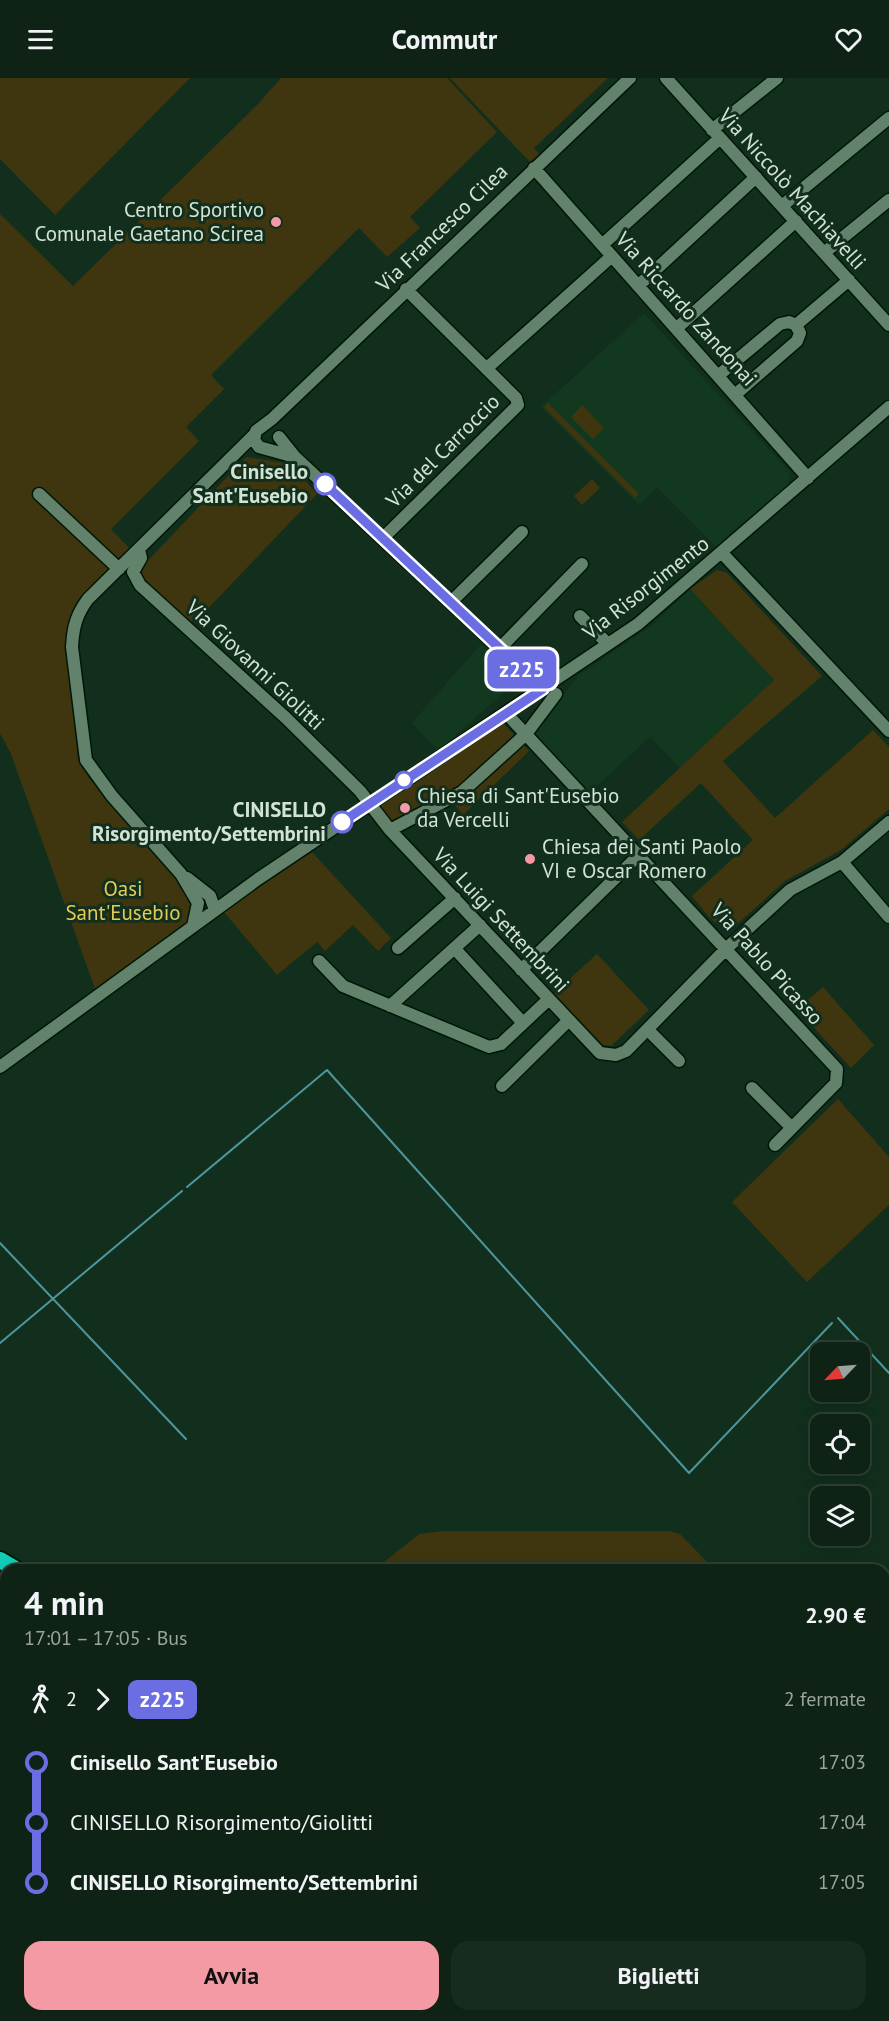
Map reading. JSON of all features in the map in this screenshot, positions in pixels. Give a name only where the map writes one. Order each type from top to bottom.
[{"type":"street","name":"Via Francesco Cilea","points":[[261,444],[258,428],[264,425],[630,78]]},
{"type":"street","name":"Via Niccolò Machiavelli","points":[[666,78],[889,325]]},
{"type":"street","points":[[602,245],[777,78]]},
{"type":"street","points":[[782,206],[889,118]]},
{"type":"street","name":"Via Riccardo Zandonai","points":[[534,168],[808,478]]},
{"type":"street","points":[[639,285],[756,177]]},
{"type":"street","points":[[824,253],[889,200]]},
{"type":"street","points":[[677,328],[796,221]]},
{"type":"street","points":[[487,368],[612,256]]},
{"type":"street","points":[[796,324],[849,280]]},
{"type":"street","name":"Via del Carroccio","points":[[383,538],[516,409],[516,398],[406,289]]},
{"type":"street","points":[[719,375],[780,324],[789,322],[796,324]]},
{"type":"street","points":[[736,394],[797,342],[800,336],[796,324]]},
{"type":"street","name":"Via Risorgimento","points":[[0,1067],[249,886],[654,612],[889,407]]},
{"type":"street","points":[[214,911],[198,903],[181,874],[95,774],[84,752],[72,647],[73,629],[88,599],[237,453],[261,444],[278,442],[277,423],[282,408]]},
{"type":"street","points":[[264,425],[272,425],[295,457],[543,689]]},
{"type":"street","points":[[261,444],[295,457]]},
{"type":"street","points":[[39,494],[119,569]]},
{"type":"street","points":[[451,602],[522,532]]},
{"type":"street","name":"Via Giovanni Giolitti","points":[[139,550],[141,558],[133,572],[140,585],[285,718],[360,791],[369,804]]},
{"type":"street","points":[[722,553],[889,731]]},
{"type":"street","points":[[500,648],[582,564]]},
{"type":"street","points":[[580,616],[608,645]]},
{"type":"street","points":[[390,830],[462,792],[526,734],[556,694]]},
{"type":"street","name":"Via Pablo Picasso","points":[[506,713],[640,854],[837,1070],[836,1083],[775,1145]]},
{"type":"street","name":"Via Luigi Settembrini","points":[[369,804],[390,830],[600,1053],[610,1055],[626,1051],[648,1030]]},
{"type":"street","points":[[679,1061],[648,1030],[727,948],[790,890],[842,862],[889,822]]},
{"type":"street","points":[[521,970],[640,854]]},
{"type":"street","points":[[842,862],[889,917]]},
{"type":"street","points":[[181,874],[210,896],[214,911]]},
{"type":"street","points":[[210,896],[249,886]]},
{"type":"street","points":[[398,948],[455,898]]},
{"type":"street","points":[[193,926],[198,903]]},
{"type":"street","points":[[390,1006],[480,926]]},
{"type":"street","points":[[455,949],[523,1023]]},
{"type":"street","points":[[319,961],[339,983],[390,1006],[495,1047],[549,999]]},
{"type":"street","points":[[502,1086],[569,1020]]},
{"type":"street","points":[[752,1088],[791,1127]]},
{"type":"shaded area","points":[[644,313],[790,472],[788,487],[717,548],[657,487],[639,505],[541,407]]},
{"type":"shaded area","points":[[690,589],[774,680],[680,768],[650,737],[590,792],[534,734],[579,675],[653,625]]},
{"type":"shaded area","points":[[481,644],[519,679],[438,751],[412,723]]},
{"type":"green space","points":[[0,78],[190,78],[55,215],[0,159]]},
{"type":"green space","name":"Oasi Sant'Eusebio","points":[[281,78],[447,78],[497,132],[410,217],[420,228],[387,257],[359,228],[211,375],[224,389],[186,427],[199,441],[111,529],[131,550],[91,589],[75,611],[66,637],[78,760],[89,778],[188,892],[192,909],[186,925],[95,989],[11,754],[0,733],[0,214],[73,286],[259,103]]},
{"type":"green space","points":[[450,78],[608,78],[534,148],[539,154],[530,162]]},
{"type":"green space","points":[[548,403],[639,494],[635,498],[544,407]]},
{"type":"green space","points":[[582,405],[604,428],[593,439],[571,417]]},
{"type":"green space","points":[[246,457],[291,464],[317,494],[201,616],[191,622],[142,577],[141,568]]},
{"type":"green space","points":[[592,479],[600,488],[582,505],[574,496]]},
{"type":"green space","points":[[717,570],[727,573],[822,676],[723,761],[775,818],[873,730],[889,747],[889,809],[841,850],[785,881],[734,927],[728,928],[710,918],[692,896],[753,840],[701,783],[639,840],[622,822],[774,680],[690,589]]},
{"type":"green space","points":[[502,722],[529,751],[463,815],[449,798],[393,826],[379,811],[381,803],[416,783]]},
{"type":"green space","points":[[312,852],[391,938],[378,951],[353,925],[325,951],[317,942],[277,975],[223,911]]},
{"type":"green space","points":[[597,954],[649,1010],[611,1046],[602,1045],[554,993]]},
{"type":"green space","points":[[823,987],[874,1045],[851,1068],[797,1009]]},
{"type":"green space","points":[[838,1099],[889,1157],[889,1205],[807,1282],[732,1202]]},
{"type":"green space","points":[[443,1531],[670,1531],[680,1534],[709,1564],[382,1564],[419,1534]]},
{"type":"waterway","points":[[187,1187],[327,1070],[689,1473],[832,1323]]},
{"type":"waterway","points":[[0,1343],[182,1191]]},
{"type":"waterway","points":[[0,1243],[186,1439]]},
{"type":"waterway","points":[[838,1318],[889,1373]]},
{"type":"bus line","name":"z225","points":[[325,484],[543,689],[342,822]]},
{"type":"place","name":"Centro Sportivo Comunale Gaetano Scirea","points":[[276,222]]},
{"type":"place","name":"Cinisello Sant'Eusebio","points":[[325,484]]},
{"type":"place","name":"Chiesa di Sant'Eusebio da Vercelli","points":[[405,808]]},
{"type":"place","name":"CINISELLO Risorgimento/Settembrini","points":[[342,822]]},
{"type":"place","name":"Chiesa dei Santi Paolo VI e Oscar Romero","points":[[530,859]]}]
